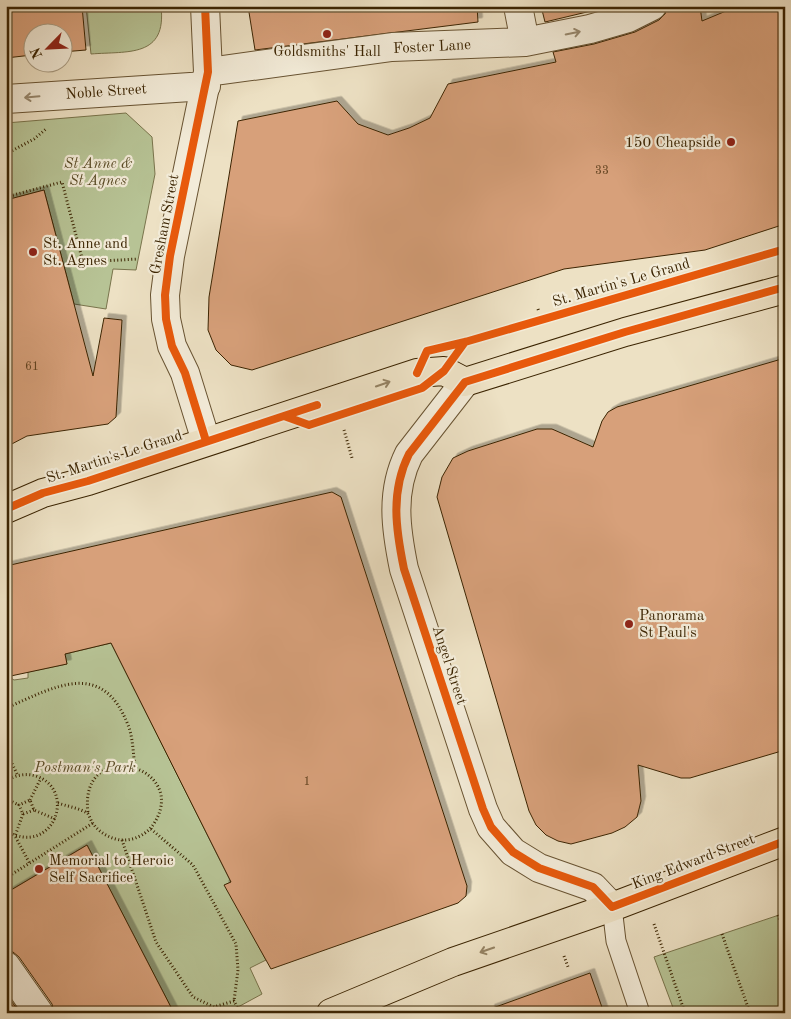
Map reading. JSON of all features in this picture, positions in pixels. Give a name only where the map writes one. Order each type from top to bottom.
[{"type":"main road","points":[[465,382],[625,332],[784,288]]},
{"type":"main road","name":"St. Martin's Le Grand","points":[[6,510],[43,494],[417,373],[444,371],[465,382]]},
{"type":"main road","name":"King Edward Street","points":[[331,1013],[453,962],[612,907],[785,841]]},
{"type":"street","name":"Gresham Street","points":[[205,6],[207,79],[170,256],[165,295],[166,319],[172,346],[185,373],[206,441]]},
{"type":"street","points":[[518,6],[525,42]]},
{"type":"street","name":"Foster Lane","points":[[207,79],[392,47],[525,42],[590,29],[628,18],[652,6]]},
{"type":"street","name":"Noble Street","points":[[6,99],[207,79]]},
{"type":"street","name":"Angel Street","points":[[465,382],[409,454],[402,467],[395,502],[396,532],[404,570],[483,809],[491,827],[513,852],[539,868],[593,887],[612,907]]},
{"type":"street","points":[[6,966],[39,1013]]},
{"type":"lane","points":[[612,907],[616,941],[640,1013]]},
{"type":"path","points":[[113,10],[170,8]]},
{"type":"path","points":[[6,154],[34,139],[49,126]]},
{"type":"path","points":[[6,197],[62,182],[83,262],[141,258]]},
{"type":"path","points":[[342,421],[352,458]]},
{"type":"path","points":[[6,708],[36,695],[80,681],[97,686],[112,695],[128,725],[135,767]]},
{"type":"path","points":[[6,751],[18,776]]},
{"type":"path","points":[[124,765],[147,772],[155,781],[160,793],[162,806],[158,818],[151,829],[132,839],[122,840],[100,832],[88,813],[88,790],[94,780],[112,766],[124,765]]},
{"type":"path","points":[[6,782],[25,775],[41,778],[49,784],[58,803],[55,819],[51,827],[34,838],[15,836],[6,831]]},
{"type":"path","points":[[19,805],[30,800],[41,778]]},
{"type":"path","points":[[6,799],[19,805],[24,814]]},
{"type":"path","points":[[30,800],[34,810],[55,819]]},
{"type":"path","points":[[58,803],[88,813]]},
{"type":"path","points":[[15,836],[24,814],[34,810]]},
{"type":"path","points":[[6,878],[93,823]]},
{"type":"path","points":[[151,829],[193,865],[236,944],[238,970],[234,1001],[240,1013]]},
{"type":"path","points":[[15,836],[30,864]]},
{"type":"path","points":[[122,840],[156,942],[188,990],[193,997],[214,1007],[234,1001]]},
{"type":"path","points":[[778,915],[785,935]]},
{"type":"path","points":[[722,934],[750,1013]]},
{"type":"path","points":[[660,941],[685,1013]]},
{"type":"green space","points":[[86,6],[161,6],[161,23],[158,35],[151,43],[142,48],[118,53],[91,54]]},
{"type":"green space","name":"St Anne & St Agnes","points":[[126,113],[152,137],[155,174],[136,270],[113,269],[106,309],[74,304],[44,190],[6,200],[6,123]]},
{"type":"green space","name":"Postman's Park","points":[[111,643],[231,882],[225,885],[266,960],[250,968],[262,994],[227,1013],[174,1013],[87,845],[6,893],[6,675],[14,680],[28,678],[28,672],[67,664],[65,654]]},
{"type":"green space","points":[[785,913],[785,1013],[675,1013],[654,957]]},
{"type":"building","points":[[6,6],[82,6],[86,50],[72,51],[72,22],[22,22],[22,56],[6,58]]},
{"type":"building","name":"Goldsmiths' Hall","points":[[248,6],[477,6],[478,22],[255,50]]},
{"type":"building","points":[[541,6],[612,6],[545,22]]},
{"type":"building","points":[[668,6],[700,6],[702,21],[738,6],[785,6],[785,224],[705,250],[564,269],[252,370],[231,365],[216,350],[208,330],[209,297],[238,121],[337,101],[358,124],[388,135],[430,118],[448,84],[556,62],[553,52],[594,44],[635,32],[659,20],[665,14]]},
{"type":"building","points":[[44,190],[93,376],[104,318],[122,320],[116,417],[108,424],[27,436],[6,447],[6,200]]},
{"type":"building","name":"Panorama St Paul's","points":[[785,358],[785,750],[690,778],[681,778],[638,765],[641,801],[637,817],[625,827],[612,833],[571,844],[558,841],[546,835],[536,825],[529,811],[437,497],[442,477],[453,458],[468,451],[537,429],[552,429],[593,447],[602,421],[608,412],[617,407]]},
{"type":"building","points":[[332,492],[341,497],[467,886],[466,896],[458,903],[271,969],[224,885],[231,882],[111,643],[65,654],[67,664],[6,677],[6,566]]},
{"type":"building","points":[[87,845],[174,1013],[54,1013],[52,1004],[19,957],[13,952],[6,951],[6,893]]},
{"type":"building","points":[[590,973],[604,1013],[491,1013],[490,1009]]},
{"type":"building","points":[[6,994],[20,1013],[6,1013]]},
{"type":"cycle path","points":[[205,6],[208,72],[170,256],[165,295],[166,319],[172,346],[185,373],[206,441]]},
{"type":"cycle path","points":[[417,373],[427,351],[465,342],[785,249]]},
{"type":"cycle path","points":[[785,287],[625,332],[465,382],[409,454],[399,483],[396,511],[404,569],[483,809],[491,827],[513,852],[539,868],[593,887],[612,907],[785,841]]},
{"type":"cycle path","points":[[284,416],[309,425],[422,388],[444,371],[465,342]]},
{"type":"cycle path","points":[[6,509],[43,493],[88,481],[317,405]]},
{"type":"place","name":"Goldsmiths' Hall","points":[[327,34]]},
{"type":"place","name":"150 Cheapside","points":[[731,142]]},
{"type":"place","name":"St. Anne and St. Agnes","points":[[33,252]]},
{"type":"place","name":"Panorama St Paul's","points":[[629,624]]},
{"type":"place","name":"Memorial to Heroic Self Sacrifice","points":[[39,869]]}]
